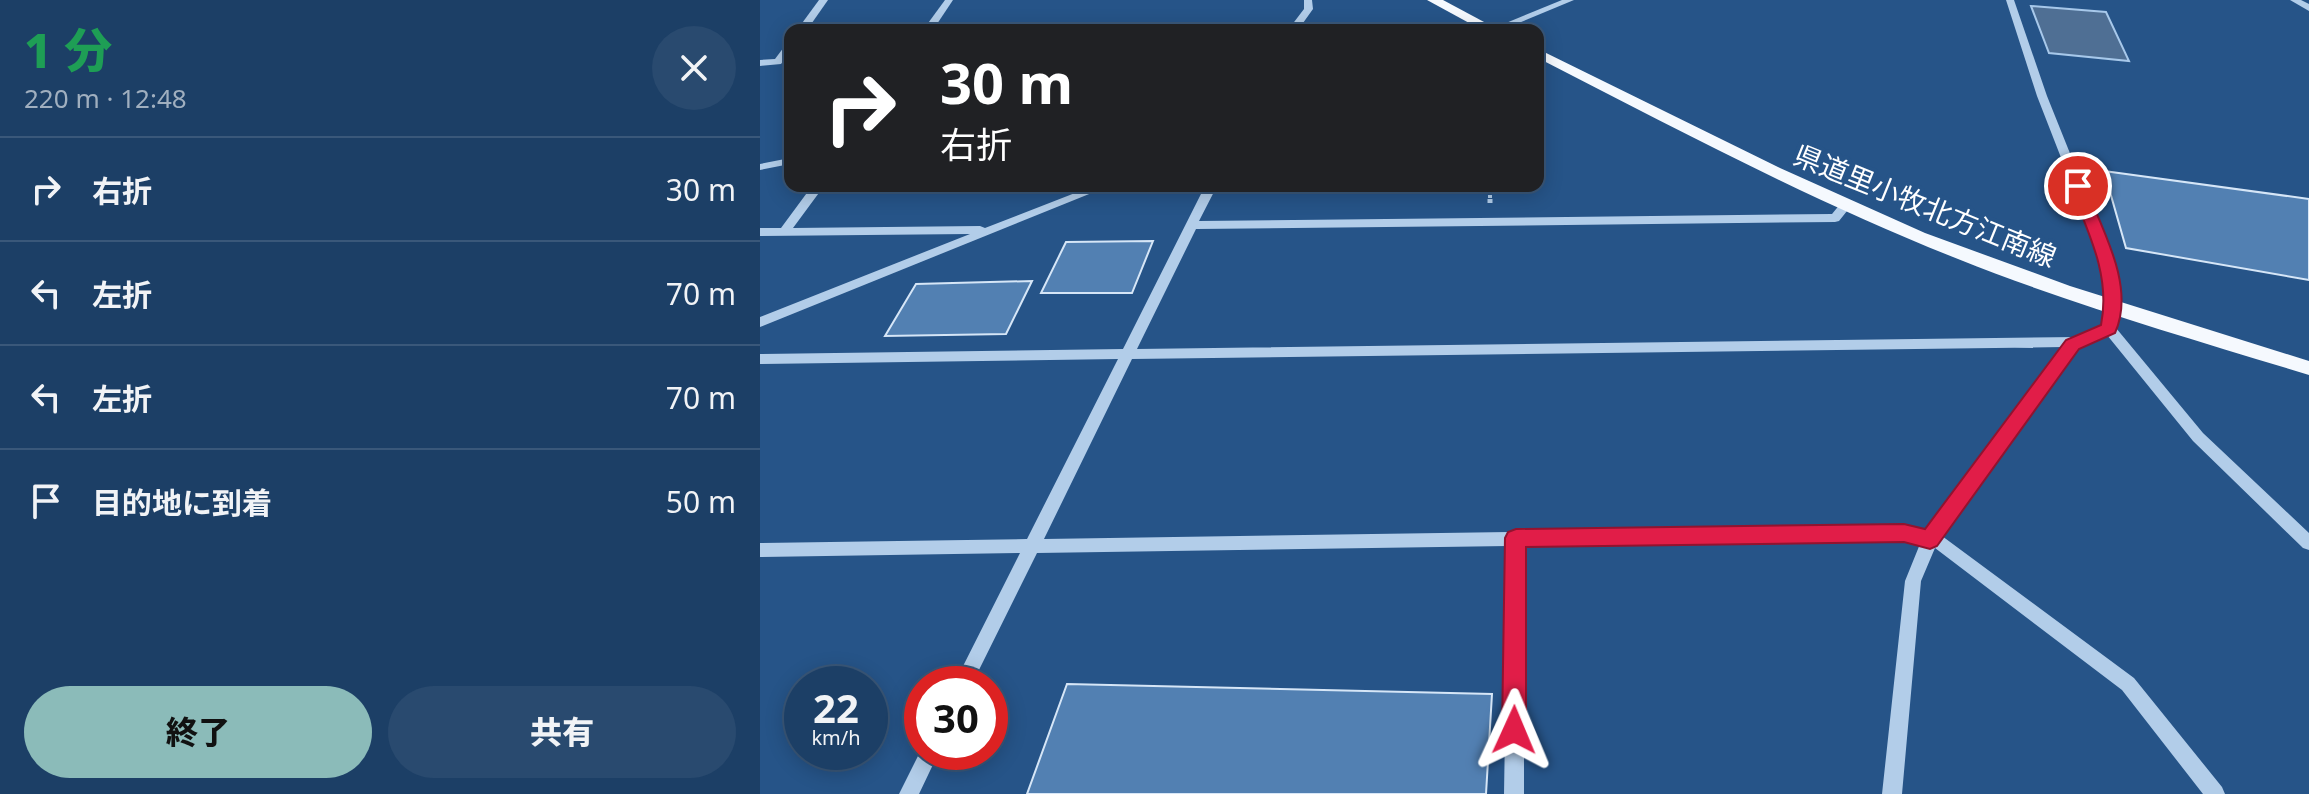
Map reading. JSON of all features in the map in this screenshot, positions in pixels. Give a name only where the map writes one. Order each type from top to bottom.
[{"type":"main road","points":[[1433,0],[1481,24]]},
{"type":"main road","name":"県道里小牧北方江南線","points":[[1544,56],[1845,206],[2009,272],[2309,368]]},
{"type":"street","points":[[806,24],[824,0]]},
{"type":"street","points":[[932,24],[949,0]]},
{"type":"street","points":[[1298,24],[1309,9],[1308,0]]},
{"type":"street","points":[[1508,24],[1570,0]]},
{"type":"street","points":[[2010,0],[2042,96],[2110,268],[2113,307],[2109,329],[2198,437],[2309,543]]},
{"type":"street","points":[[2294,0],[2309,8]]},
{"type":"street","points":[[760,63],[778,62],[784,54]]},
{"type":"street","points":[[760,167],[784,162]]},
{"type":"street","points":[[784,232],[814,192]]},
{"type":"street","points":[[760,322],[1087,192]]},
{"type":"street","points":[[972,666],[1208,192]]},
{"type":"street","points":[[1192,225],[1835,218],[1845,206]]},
{"type":"street","points":[[760,232],[987,230]]},
{"type":"street","points":[[1892,794],[1913,581],[1930,540],[2073,345],[2109,329]]},
{"type":"street","points":[[760,359],[1124,357],[2079,342]]},
{"type":"street","points":[[760,550],[1904,533],[1941,543],[2128,684],[2215,794]]},
{"type":"street","points":[[1514,794],[1516,538]]},
{"type":"street","points":[[909,794],[921,770]]},
{"type":"water","points":[[2031,6],[2106,12],[2129,61],[2049,53]]},
{"type":"building","points":[[2104,171],[2309,199],[2309,280],[2126,248]]},
{"type":"building","points":[[1153,241],[1132,293],[1041,293],[1066,242]]},
{"type":"building","points":[[1032,281],[1006,334],[885,336],[916,284]]},
{"type":"building","points":[[1067,684],[1492,694],[1486,794],[1027,794]]},
{"type":"route","points":[[1514,730],[1516,538],[1904,533],[1930,540],[2073,345],[2109,329],[2113,307],[2110,268],[2078,186]]}]
